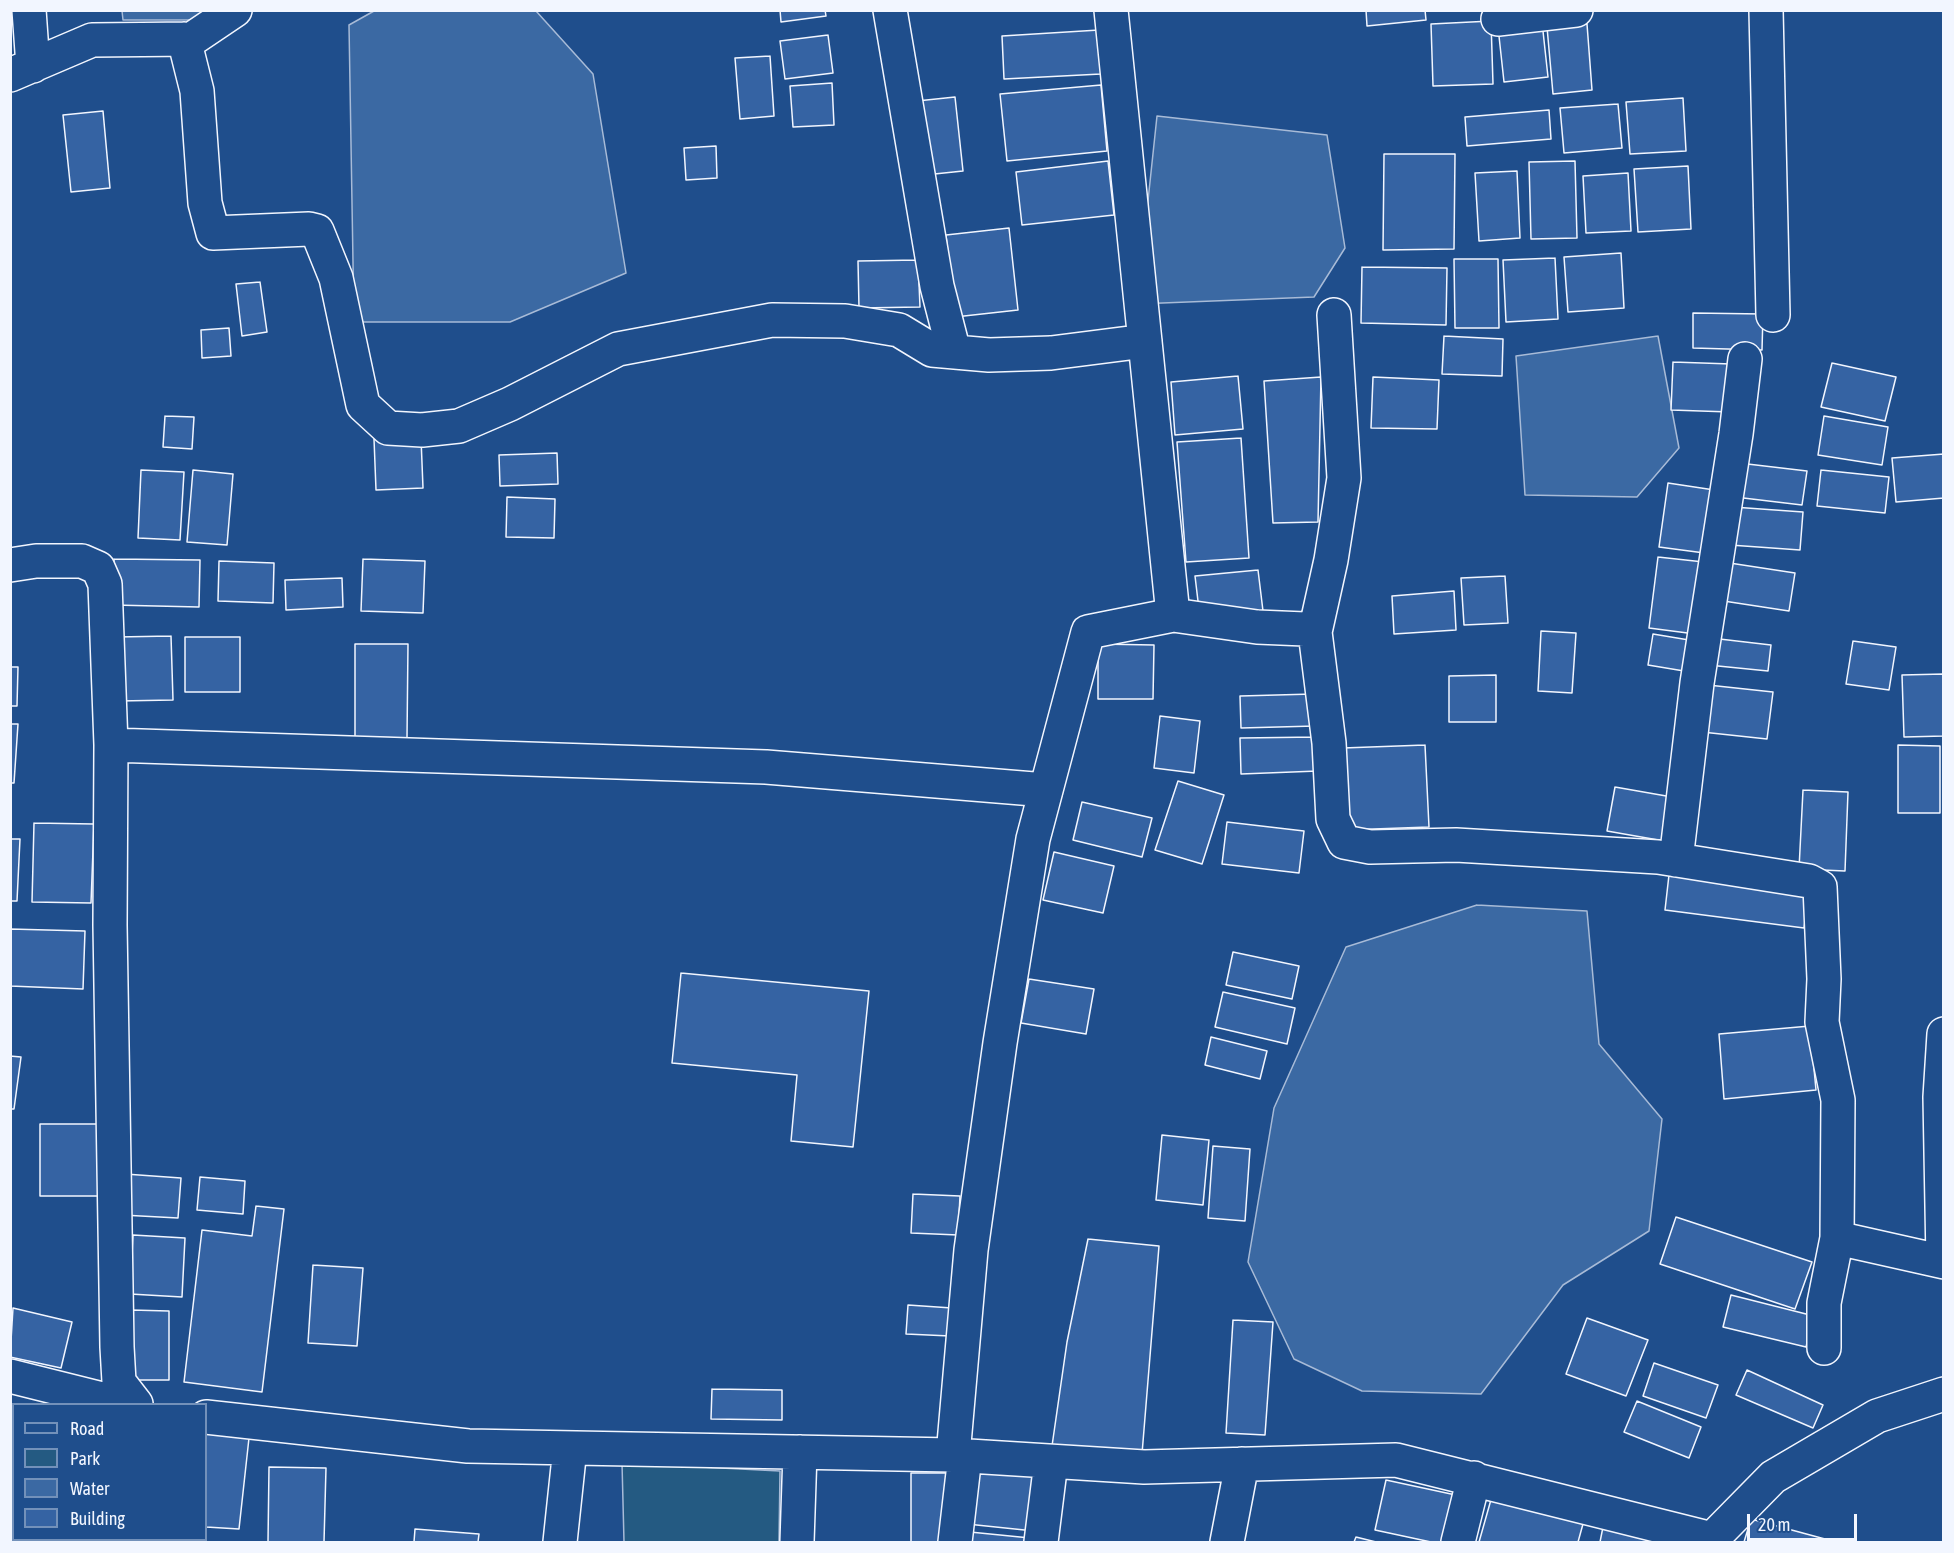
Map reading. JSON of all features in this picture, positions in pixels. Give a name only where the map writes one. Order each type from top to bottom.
[{"type":"street","points":[[28,10],[22,71],[92,40],[192,39],[235,10]]},
{"type":"street","points":[[890,10],[937,285],[954,352]]},
{"type":"street","points":[[1111,10],[1173,615]]},
{"type":"street","points":[[1498,19],[1576,10]]},
{"type":"street","points":[[1766,10],[1773,315]]},
{"type":"street","points":[[184,39],[197,91],[205,203],[213,233],[309,229],[317,231],[336,278],[363,405],[388,428],[422,430],[459,426],[510,404],[618,349],[772,320],[845,321],[899,330],[932,350],[989,355],[1051,353],[1145,341]]},
{"type":"street","points":[[1334,315],[1344,478],[1331,560],[1315,632],[1329,743],[1333,819],[1344,842],[1370,847],[1456,844],[1564,849],[1676,860],[1809,881],[1820,887],[1824,979],[1822,1022],[1838,1100],[1838,1238],[1824,1303],[1824,1348]]},
{"type":"street","points":[[1676,860],[1697,683],[1737,434],[1745,359]]},
{"type":"street","points":[[11,564],[36,561],[82,561],[98,568],[105,584],[111,745],[110,925],[117,1347],[119,1382],[135,1403]]},
{"type":"street","points":[[956,1542],[958,1455],[971,1251],[998,1054],[1033,839],[1088,632],[1173,615],[1257,627],[1305,629],[1315,632]]},
{"type":"street","points":[[111,745],[766,767],[1046,790]]},
{"type":"street","points":[[1838,1238],[1943,1262],[1940,1097],[1944,1034]]},
{"type":"street","points":[[10,1376],[118,1403]]},
{"type":"street","points":[[207,1417],[468,1446],[958,1455],[1144,1467],[1396,1460],[1712,1541],[1773,1477],[1877,1416],[1944,1394]]},
{"type":"street","points":[[560,1542],[570,1448]]},
{"type":"street","points":[[797,1542],[800,1452]]},
{"type":"street","points":[[1041,1542],[1051,1462]]},
{"type":"street","points":[[1227,1542],[1242,1464]]},
{"type":"street","points":[[1458,1542],[1474,1479]]},
{"type":"green space","points":[[622,1463],[780,1471],[779,1542],[624,1542]]},
{"type":"water","points":[[122,11],[207,11],[201,20],[123,20]]},
{"type":"water","points":[[374,11],[536,11],[593,74],[626,273],[510,322],[354,322],[349,25]]},
{"type":"water","points":[[1157,116],[1327,135],[1345,248],[1314,297],[1137,304]]},
{"type":"water","points":[[1658,336],[1679,448],[1637,497],[1525,495],[1516,356]]},
{"type":"water","points":[[1477,905],[1587,911],[1599,1044],[1662,1119],[1649,1231],[1563,1285],[1481,1394],[1362,1391],[1294,1359],[1248,1262],[1274,1108],[1346,947]]},
{"type":"building","points":[[780,10],[825,10],[826,16],[781,22]]},
{"type":"building","points":[[1366,10],[1425,10],[1426,20],[1367,26]]},
{"type":"building","points":[[1491,21],[1493,84],[1433,86],[1431,24]]},
{"type":"building","points":[[1542,22],[1548,77],[1504,82],[1498,27]]},
{"type":"building","points":[[1587,24],[1592,90],[1553,94],[1547,27]]},
{"type":"building","points":[[1099,30],[1101,74],[1004,79],[1002,36]]},
{"type":"building","points":[[828,35],[833,73],[785,79],[780,41]]},
{"type":"building","points":[[770,56],[774,116],[740,119],[735,58]]},
{"type":"building","points":[[832,83],[834,125],[793,127],[790,86]]},
{"type":"building","points":[[1101,85],[1107,151],[1007,161],[1000,94]]},
{"type":"building","points":[[955,97],[963,171],[925,175],[917,101]]},
{"type":"building","points":[[1683,98],[1686,151],[1630,154],[1626,102]]},
{"type":"building","points":[[1618,104],[1622,148],[1564,153],[1560,108]]},
{"type":"building","points":[[1549,110],[1551,139],[1467,146],[1465,117]]},
{"type":"building","points":[[103,111],[110,188],[71,192],[63,115]]},
{"type":"building","points":[[716,146],[717,178],[686,180],[684,148]]},
{"type":"building","points":[[1384,154],[1455,154],[1454,249],[1383,250]]},
{"type":"building","points":[[1108,161],[1114,215],[1022,225],[1016,172]]},
{"type":"building","points":[[1575,161],[1577,238],[1531,239],[1529,162]]},
{"type":"building","points":[[1688,166],[1691,229],[1638,232],[1634,169]]},
{"type":"building","points":[[1517,171],[1520,238],[1479,241],[1475,173]]},
{"type":"building","points":[[1628,173],[1631,231],[1586,233],[1583,176]]},
{"type":"building","points":[[1009,228],[1018,310],[955,317],[946,235]]},
{"type":"building","points":[[1621,253],[1624,308],[1568,312],[1564,257]]},
{"type":"building","points":[[1555,258],[1558,319],[1506,322],[1503,260]]},
{"type":"building","points":[[1454,259],[1498,259],[1499,328],[1455,328]]},
{"type":"building","points":[[918,260],[920,307],[859,308],[858,261]]},
{"type":"building","points":[[1362,267],[1447,268],[1446,325],[1361,323]]},
{"type":"building","points":[[260,282],[267,332],[242,336],[236,284]]},
{"type":"building","points":[[1693,313],[1763,314],[1762,350],[1693,348]]},
{"type":"building","points":[[229,328],[231,356],[202,358],[201,330]]},
{"type":"building","points":[[1444,336],[1503,339],[1502,376],[1442,374]]},
{"type":"building","points":[[1673,362],[1731,364],[1730,412],[1671,410]]},
{"type":"building","points":[[1832,363],[1896,377],[1885,421],[1821,407]]},
{"type":"building","points":[[1238,376],[1243,429],[1175,435],[1171,382]]},
{"type":"building","points":[[1321,377],[1318,522],[1273,523],[1264,381]]},
{"type":"building","points":[[1373,377],[1439,380],[1437,429],[1371,428]]},
{"type":"building","points":[[165,416],[194,417],[192,449],[163,447]]},
{"type":"building","points":[[1824,416],[1888,427],[1882,465],[1818,455]]},
{"type":"building","points":[[421,438],[423,488],[376,490],[374,439]]},
{"type":"building","points":[[1241,438],[1249,558],[1186,562],[1177,442]]},
{"type":"building","points":[[557,453],[558,484],[500,486],[499,455]]},
{"type":"building","points":[[1944,454],[1944,498],[1896,502],[1892,458]]},
{"type":"building","points":[[1739,463],[1807,471],[1802,505],[1735,497]]},
{"type":"building","points":[[141,470],[184,472],[180,540],[138,538]]},
{"type":"building","points":[[193,470],[233,474],[227,545],[187,542]]},
{"type":"building","points":[[1821,470],[1889,477],[1885,513],[1817,506]]},
{"type":"building","points":[[1668,483],[1721,491],[1712,554],[1659,547]]},
{"type":"building","points":[[507,497],[555,499],[554,538],[506,537]]},
{"type":"building","points":[[1733,507],[1803,512],[1800,550],[1730,545]]},
{"type":"building","points":[[1658,557],[1713,563],[1703,635],[1649,628]]},
{"type":"building","points":[[114,559],[200,560],[199,607],[113,605]]},
{"type":"building","points":[[363,559],[425,561],[423,613],[361,611]]},
{"type":"building","points":[[219,561],[274,563],[273,603],[218,601]]},
{"type":"building","points":[[1723,562],[1795,573],[1789,611],[1717,600]]},
{"type":"building","points":[[1258,570],[1263,611],[1200,618],[1195,576]]},
{"type":"building","points":[[1505,576],[1508,623],[1464,625],[1461,578]]},
{"type":"building","points":[[342,578],[343,607],[286,610],[285,580]]},
{"type":"building","points":[[1454,591],[1456,630],[1394,634],[1392,596]]},
{"type":"building","points":[[1541,631],[1576,633],[1572,693],[1538,691]]},
{"type":"building","points":[[1653,634],[1701,642],[1696,673],[1648,665]]},
{"type":"building","points":[[171,636],[173,700],[119,701],[117,637]]},
{"type":"building","points":[[185,637],[240,637],[240,692],[185,692]]},
{"type":"building","points":[[1711,638],[1771,645],[1768,671],[1708,665]]},
{"type":"building","points":[[1853,641],[1896,647],[1889,690],[1846,684]]},
{"type":"building","points":[[355,644],[408,644],[407,738],[355,737]]},
{"type":"building","points":[[1098,644],[1154,645],[1153,699],[1098,699]]},
{"type":"building","points":[[10,667],[18,667],[17,706],[10,706]]},
{"type":"building","points":[[1944,674],[1944,736],[1904,737],[1902,675]]},
{"type":"building","points":[[1496,675],[1496,722],[1449,722],[1449,676]]},
{"type":"building","points":[[1708,685],[1773,692],[1767,739],[1702,732]]},
{"type":"building","points":[[1313,694],[1315,726],[1241,728],[1240,696]]},
{"type":"building","points":[[1160,716],[1200,721],[1194,773],[1154,768]]},
{"type":"building","points":[[10,724],[18,724],[14,783],[10,783]]},
{"type":"building","points":[[1317,737],[1318,771],[1241,774],[1240,738]]},
{"type":"building","points":[[1425,745],[1429,827],[1346,830],[1343,748]]},
{"type":"building","points":[[1898,745],[1940,746],[1940,813],[1898,813]]},
{"type":"building","points":[[1178,781],[1224,795],[1202,864],[1155,850]]},
{"type":"building","points":[[1615,787],[1672,797],[1664,841],[1607,831]]},
{"type":"building","points":[[1803,790],[1848,792],[1845,871],[1799,869]]},
{"type":"building","points":[[1082,802],[1152,818],[1142,857],[1073,840]]},
{"type":"building","points":[[1227,822],[1304,831],[1299,873],[1222,864]]},
{"type":"building","points":[[34,823],[94,824],[91,903],[32,902]]},
{"type":"building","points":[[10,839],[20,839],[17,901],[10,901]]},
{"type":"building","points":[[1054,852],[1114,866],[1103,913],[1043,900]]},
{"type":"building","points":[[1670,866],[1810,885],[1804,928],[1665,910]]},
{"type":"building","points":[[10,929],[85,931],[83,989],[10,986]]},
{"type":"building","points":[[1233,952],[1299,966],[1292,999],[1226,985]]},
{"type":"building","points":[[681,973],[869,991],[853,1147],[791,1141],[797,1075],[672,1063]]},
{"type":"building","points":[[1029,979],[1094,989],[1086,1034],[1021,1023]]},
{"type":"building","points":[[1223,992],[1295,1008],[1287,1044],[1215,1027]]},
{"type":"building","points":[[1810,1026],[1816,1090],[1724,1099],[1719,1034]]},
{"type":"building","points":[[1211,1037],[1267,1051],[1260,1079],[1205,1065]]},
{"type":"building","points":[[10,1056],[21,1057],[14,1109],[10,1109]]},
{"type":"building","points":[[40,1124],[104,1124],[103,1196],[40,1196]]},
{"type":"building","points":[[1162,1135],[1209,1140],[1203,1205],[1156,1200]]},
{"type":"building","points":[[1213,1146],[1250,1149],[1245,1221],[1208,1218]]},
{"type":"building","points":[[125,1174],[181,1178],[178,1218],[122,1215]]},
{"type":"building","points":[[200,1177],[245,1181],[243,1214],[197,1210]]},
{"type":"building","points":[[913,1194],[960,1196],[958,1235],[911,1233]]},
{"type":"building","points":[[256,1206],[284,1209],[262,1392],[184,1382],[202,1230],[252,1236]]},
{"type":"building","points":[[1676,1217],[1812,1262],[1795,1309],[1660,1264]]},
{"type":"building","points":[[133,1235],[185,1238],[182,1297],[130,1294]]},
{"type":"building","points":[[1088,1239],[1159,1246],[1142,1454],[1052,1446],[1067,1342]]},
{"type":"building","points":[[313,1265],[363,1268],[357,1346],[308,1343]]},
{"type":"building","points":[[1731,1295],[1814,1316],[1806,1347],[1723,1327]]},
{"type":"building","points":[[908,1305],[952,1308],[950,1336],[906,1334]]},
{"type":"building","points":[[13,1308],[72,1322],[61,1368],[10,1357]]},
{"type":"building","points":[[131,1310],[169,1311],[169,1380],[130,1380]]},
{"type":"building","points":[[1587,1318],[1648,1340],[1626,1396],[1566,1374]]},
{"type":"building","points":[[1233,1320],[1273,1322],[1265,1435],[1226,1433]]},
{"type":"building","points":[[1654,1363],[1718,1385],[1706,1418],[1643,1396]]},
{"type":"building","points":[[1747,1370],[1823,1405],[1813,1428],[1736,1395]]},
{"type":"building","points":[[712,1389],[782,1390],[782,1420],[711,1419]]},
{"type":"building","points":[[1637,1401],[1701,1427],[1689,1458],[1624,1432]]},
{"type":"building","points":[[207,1433],[249,1438],[239,1529],[207,1527]]},
{"type":"building","points":[[269,1467],[326,1468],[324,1542],[268,1542]]},
{"type":"building","points":[[973,1469],[1041,1476],[1034,1531],[967,1524]]},
{"type":"building","points":[[911,1473],[950,1473],[949,1542],[911,1542]]},
{"type":"building","points":[[1386,1480],[1465,1497],[1454,1542],[1431,1542],[1375,1530]]},
{"type":"building","points":[[1494,1489],[1586,1513],[1578,1542],[1479,1542]]},
{"type":"building","points":[[1751,1519],[1836,1542],[1744,1542]]},
{"type":"building","points":[[1604,1522],[1699,1542],[1600,1542]]},
{"type":"building","points":[[415,1529],[479,1534],[478,1542],[414,1542]]},
{"type":"building","points":[[970,1532],[1030,1538],[1030,1542],[969,1542]]},
{"type":"building","points":[[1356,1537],[1376,1542],[1354,1542]]},
{"type":"building","points":[[151,1541],[204,1541],[204,1542]]}]
